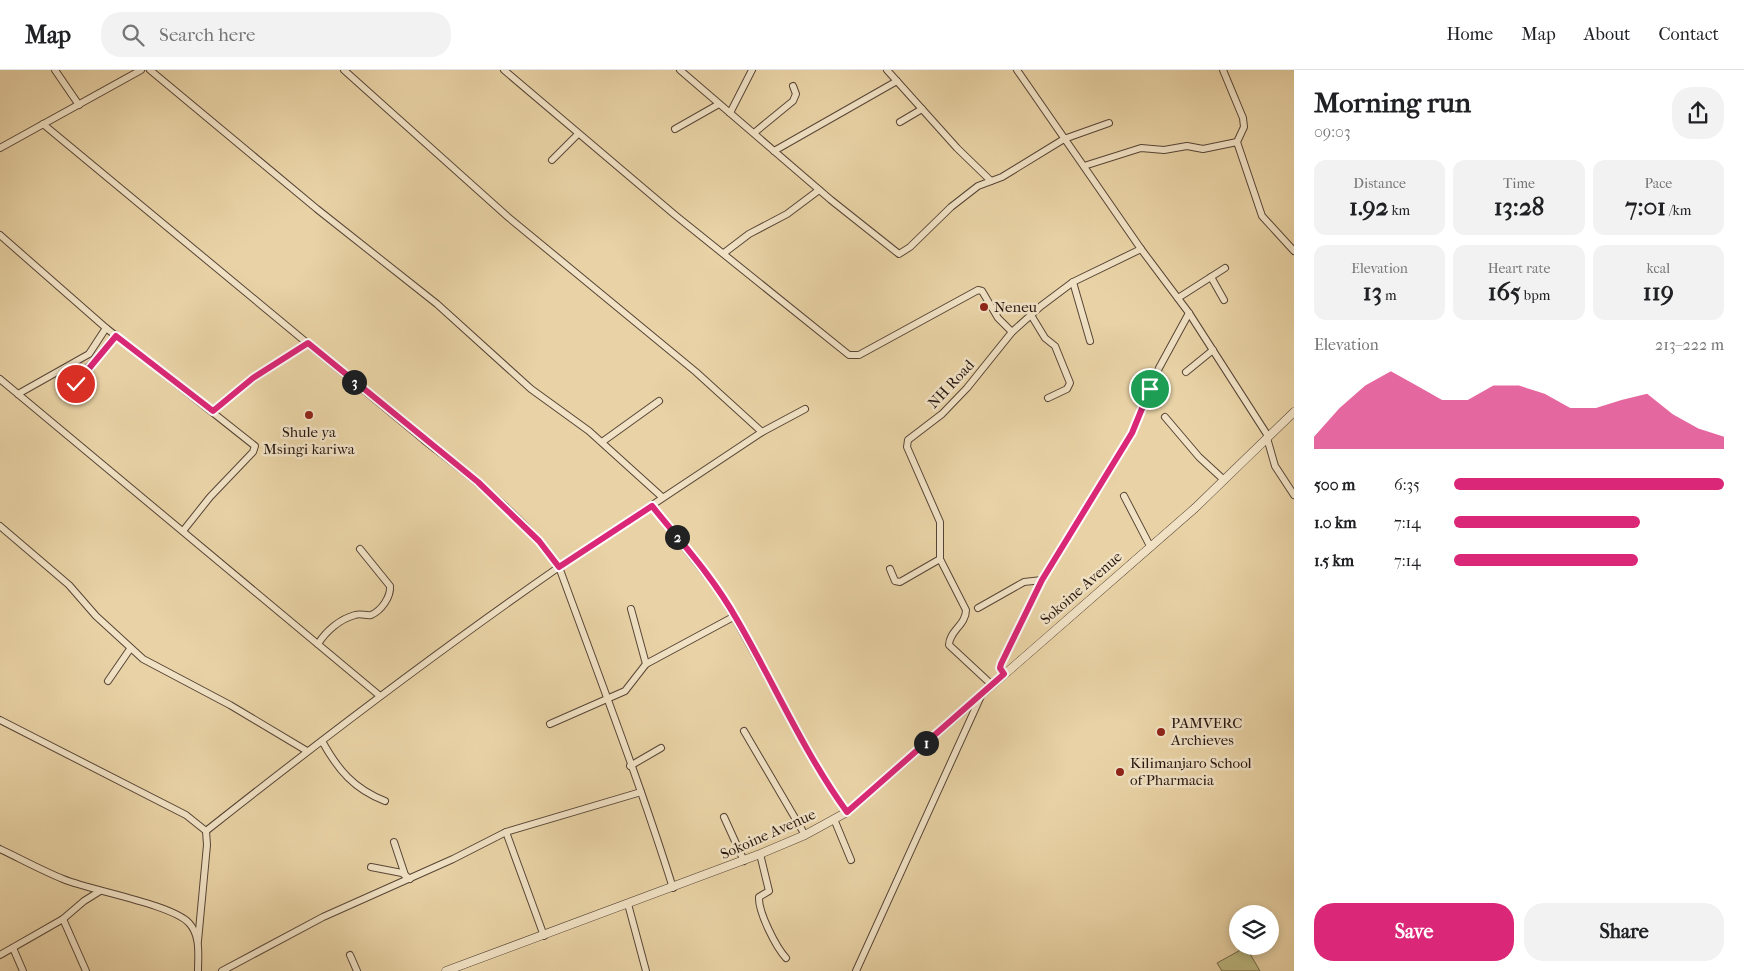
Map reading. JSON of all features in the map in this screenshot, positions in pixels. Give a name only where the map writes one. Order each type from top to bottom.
[{"type":"street","points":[[55,70],[79,105]]},
{"type":"street","points":[[0,148],[141,70]]},
{"type":"street","points":[[150,70],[316,209],[437,304],[531,389],[602,442],[662,498]]},
{"type":"street","points":[[344,70],[490,200],[696,372],[762,432]]},
{"type":"street","points":[[504,70],[578,134],[849,355],[859,356],[978,290],[982,291],[998,318],[1012,332]]},
{"type":"street","points":[[680,70],[819,190],[899,254],[910,247],[965,196],[1002,177],[1064,139],[1109,123]]},
{"type":"street","points":[[730,113],[752,70]]},
{"type":"street","points":[[887,70],[991,181]]},
{"type":"street","points":[[1017,70],[1140,249],[1189,313],[1268,437],[1275,466],[1294,495]]},
{"type":"street","points":[[1223,70],[1243,118],[1244,126],[1237,142],[1262,216],[1294,251]]},
{"type":"street","points":[[774,151],[897,81]]},
{"type":"street","points":[[754,133],[793,101],[796,94],[794,86]]},
{"type":"street","points":[[675,129],[719,104]]},
{"type":"street","points":[[900,122],[922,109]]},
{"type":"street","points":[[43,124],[478,482],[539,541],[559,567],[630,766],[653,823],[673,888]]},
{"type":"street","points":[[552,160],[578,134]]},
{"type":"street","points":[[1084,166],[1141,148],[1164,150],[1187,146],[1203,149],[1237,142]]},
{"type":"street","points":[[724,253],[750,234],[786,214],[819,190]]},
{"type":"street","points":[[0,235],[106,328],[254,443],[256,448],[210,497],[183,531]]},
{"type":"street","name":"NH Road","points":[[992,685],[949,645],[950,639],[966,615],[966,610],[940,559],[940,522],[907,447],[908,440],[942,414],[967,388],[1012,332],[1031,315],[1073,282],[1140,249]]},
{"type":"street","points":[[1178,298],[1225,268]]},
{"type":"street","points":[[1211,277],[1224,300]]},
{"type":"street","points":[[1073,282],[1090,341]]},
{"type":"street","points":[[1004,674],[1000,668],[1001,664],[1042,580],[1132,433],[1159,368],[1189,313]]},
{"type":"street","points":[[1031,315],[1045,338],[1055,346],[1070,382],[1067,389],[1048,398]]},
{"type":"street","points":[[18,394],[90,354],[106,328]]},
{"type":"street","points":[[67,392],[116,336]]},
{"type":"street","points":[[213,411],[253,378],[308,343]]},
{"type":"street","points":[[1186,372],[1213,350]]},
{"type":"street","points":[[0,379],[380,696]]},
{"type":"street","points":[[602,442],[659,401]]},
{"type":"street","points":[[206,832],[307,751],[380,696],[559,567],[762,432],[805,409]]},
{"type":"street","name":"Sokoine Avenue","points":[[446,971],[744,861],[804,835],[847,812],[981,696],[1224,480],[1294,412]]},
{"type":"street","points":[[1165,417],[1199,457],[1224,480]]},
{"type":"street","points":[[1124,496],[1150,546]]},
{"type":"street","points":[[652,506],[714,582],[735,616],[822,775],[847,812]]},
{"type":"street","points":[[0,526],[69,585],[130,649],[152,665],[230,705],[307,751]]},
{"type":"street","points":[[318,644],[330,629],[344,620],[356,615],[370,615],[379,610],[389,596],[390,586],[360,549]]},
{"type":"street","points":[[890,568],[894,581],[900,582],[940,559]]},
{"type":"street","points":[[978,608],[1024,582],[1042,580]]},
{"type":"street","points":[[630,610],[646,664]]},
{"type":"street","points":[[550,724],[625,691],[646,664],[735,616]]},
{"type":"street","points":[[108,681],[130,649]]},
{"type":"street","points":[[856,971],[981,696]]},
{"type":"street","points":[[0,720],[186,815],[206,832],[207,845],[198,941],[198,971]]},
{"type":"street","points":[[744,731],[804,835]]},
{"type":"street","points":[[322,741],[341,773],[354,785],[385,801]]},
{"type":"street","points":[[630,766],[661,748]]},
{"type":"street","points":[[222,971],[323,917],[506,832],[641,792]]},
{"type":"street","points":[[724,817],[744,861]]},
{"type":"street","points":[[834,819],[851,860]]},
{"type":"street","points":[[506,832],[544,936]]},
{"type":"street","points":[[394,842],[407,877]]},
{"type":"street","points":[[0,849],[63,879],[176,913],[192,927],[198,941]]},
{"type":"street","points":[[760,854],[769,891],[760,897],[760,905],[778,949],[786,958]]},
{"type":"street","points":[[371,867],[392,870],[407,877]]},
{"type":"street","points":[[0,954],[63,919],[84,901],[100,891]]},
{"type":"street","points":[[628,904],[646,971]]},
{"type":"street","points":[[63,919],[86,971]]},
{"type":"street","points":[[13,948],[23,971]]},
{"type":"street","points":[[350,956],[358,971]]},
{"type":"shaded area","points":[[1232,955],[1251,955],[1260,971],[1222,971],[1217,963]]},
{"type":"place","name":"Neneu","points":[[984,307]]},
{"type":"place","name":"Shule ya Msingi kariwa","points":[[309,415]]},
{"type":"place","name":"PAMVERC Archieves","points":[[1161,732]]},
{"type":"place","name":"Kilimanjaro School of Pharmacia","points":[[1120,772]]},
{"type":"route","points":[[76,384],[116,336],[213,411],[253,378],[308,343],[424,440],[478,482],[539,541],[559,567],[652,506],[714,582],[795,723],[822,775],[847,812],[1004,674],[1000,668],[1001,664],[1042,580],[1132,433],[1140,418],[1150,389]]}]
